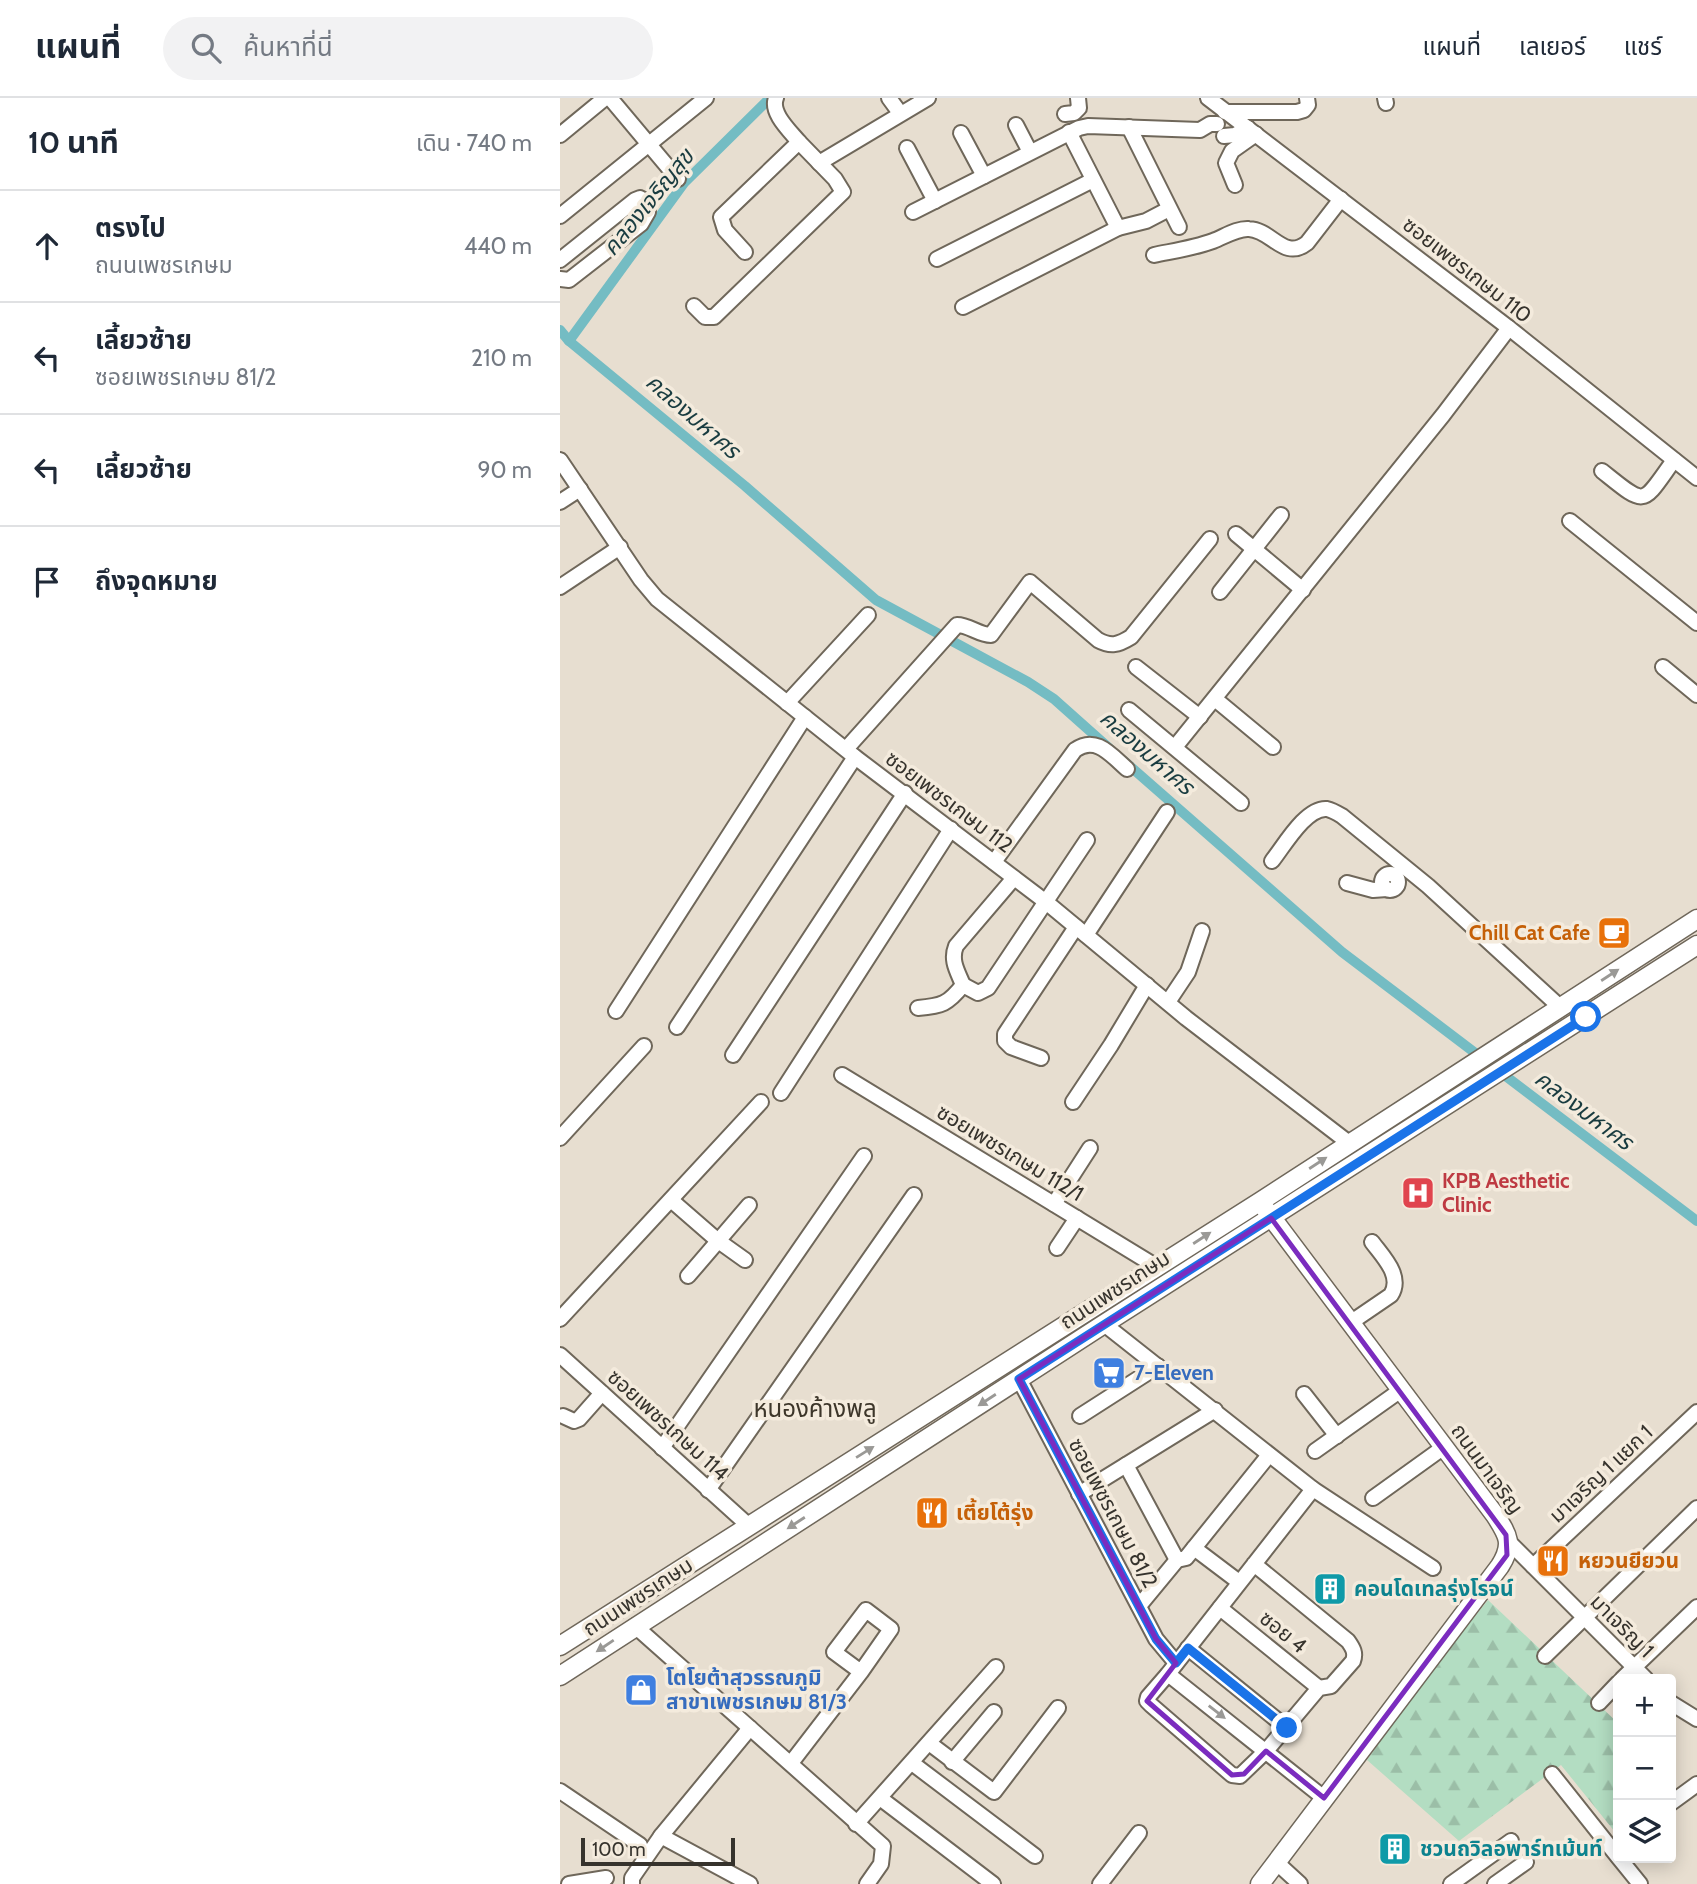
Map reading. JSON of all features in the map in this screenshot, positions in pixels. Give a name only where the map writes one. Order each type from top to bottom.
[{"type":"main road","name":"ถนนเพชรเกษม","points":[[560,1646],[1261,1201],[1697,919]]},
{"type":"main road","name":"ถนนเพชรเกษม","points":[[560,1676],[1697,945]]},
{"type":"main road","name":"ถนนมาเจริญ","points":[[1260,1884],[1500,1566],[1507,1555],[1509,1542],[1494,1515],[1261,1201]]},
{"type":"street","points":[[560,135],[607,98],[678,179]]},
{"type":"street","points":[[560,216],[706,98]]},
{"type":"street","points":[[694,306],[705,317],[714,317],[843,192],[774,110],[773,103],[776,98]]},
{"type":"street","points":[[889,98],[900,113]]},
{"type":"street","points":[[819,163],[928,98]]},
{"type":"street","points":[[1065,114],[1074,113],[1079,108],[1079,98]]},
{"type":"street","name":"ซอยเพชรเกษม 110","points":[[1208,98],[1222,126],[1249,129],[1509,328],[1697,478]]},
{"type":"street","points":[[913,212],[1069,132],[1087,126],[1200,130],[1210,124],[1222,126],[1304,110],[1308,105],[1307,98]]},
{"type":"street","points":[[1016,125],[1030,152]]},
{"type":"street","points":[[1222,126],[1236,135],[1249,129]]},
{"type":"street","points":[[1129,127],[1178,228]]},
{"type":"street","points":[[1235,185],[1226,163],[1249,129]]},
{"type":"street","points":[[1069,132],[1118,228]]},
{"type":"street","points":[[961,133],[984,176]]},
{"type":"street","points":[[745,252],[725,230],[722,217],[799,142]]},
{"type":"street","points":[[907,148],[935,201]]},
{"type":"street","points":[[937,259],[1093,180]]},
{"type":"street","points":[[560,260],[635,200],[640,198],[647,201],[648,212],[641,223],[569,280],[560,279]]},
{"type":"street","points":[[1154,255],[1192,247],[1251,228],[1286,247],[1300,249],[1342,200]]},
{"type":"street","points":[[963,307],[1118,228],[1146,221],[1169,209]]},
{"type":"street","points":[[1175,747],[1443,415],[1509,328]]},
{"type":"street","name":"ซอยเพชรเกษม 112","points":[[560,460],[640,580],[657,599],[850,753],[1046,902],[1168,1002],[1349,1143]]},
{"type":"street","points":[[1602,471],[1638,498],[1651,492],[1675,460]]},
{"type":"street","points":[[560,502],[580,489]]},
{"type":"street","points":[[1220,592],[1281,515]]},
{"type":"street","points":[[1570,521],[1697,623]]},
{"type":"street","points":[[1236,534],[1303,590]]},
{"type":"street","points":[[677,1027],[850,753],[957,625],[991,635],[1030,582],[1098,640],[1109,645],[1118,644],[1130,637],[1210,539]]},
{"type":"street","points":[[560,587],[620,547]]},
{"type":"street","points":[[787,703],[868,615]]},
{"type":"street","points":[[1136,667],[1200,717]]},
{"type":"street","points":[[1663,667],[1697,695]]},
{"type":"street","points":[[1215,699],[1273,747]]},
{"type":"street","points":[[1129,710],[1241,803]]},
{"type":"street","points":[[616,1011],[805,717]]},
{"type":"street","points":[[994,862],[1075,750],[1091,743],[1127,769]]},
{"type":"street","points":[[733,1055],[905,793]]},
{"type":"street","points":[[1272,861],[1309,815],[1318,810],[1329,809],[1342,816],[1410,871],[1560,1007]]},
{"type":"street","points":[[1041,1058],[1011,1047],[1005,1041],[1005,1034],[1167,812]]},
{"type":"street","points":[[782,1093],[951,829]]},
{"type":"street","points":[[1014,878],[956,946],[953,954],[953,962],[964,985],[978,993],[988,988],[1087,841]]},
{"type":"street","points":[[1347,883],[1373,890],[1393,885],[1410,871]]},
{"type":"street","points":[[1168,1002],[1188,972],[1202,931]]},
{"type":"street","points":[[918,1008],[945,1004],[964,985]]},
{"type":"street","points":[[1073,1102],[1147,985]]},
{"type":"street","points":[[560,1138],[644,1046]]},
{"type":"street","name":"ซอยเพชรเกษม 112/1","points":[[842,1075],[1157,1267]]},
{"type":"street","points":[[560,1320],[761,1102]]},
{"type":"street","points":[[1054,1204],[1090,1148]]},
{"type":"street","points":[[662,1448],[864,1156]]},
{"type":"street","points":[[708,1490],[914,1195]]},
{"type":"street","points":[[671,1200],[745,1261]]},
{"type":"street","points":[[688,1276],[749,1205]]},
{"type":"street","points":[[1057,1248],[1077,1218]]},
{"type":"street","points":[[1350,1323],[1391,1295],[1394,1290],[1392,1270],[1372,1242]]},
{"type":"street","points":[[1104,1324],[1312,1489],[1433,1568]]},
{"type":"street","name":"ซอยเพชรเกษม 114","points":[[560,1355],[748,1526]]},
{"type":"street","points":[[1080,1416],[1158,1366]]},
{"type":"street","name":"ซอยเพชรเกษม 81/2","points":[[1019,1379],[1172,1668],[1324,1798]]},
{"type":"street","points":[[1315,1451],[1401,1390]]},
{"type":"street","points":[[563,1416],[574,1421],[579,1419],[602,1393]]},
{"type":"street","points":[[1304,1394],[1337,1436]]},
{"type":"street","points":[[1079,1494],[1214,1410]]},
{"type":"street","name":"มาเจริญ 1 แยก 1","points":[[1533,1566],[1697,1412]]},
{"type":"street","points":[[1373,1498],[1444,1447]]},
{"type":"street","points":[[1139,1606],[1177,1560],[1186,1558],[1269,1455]]},
{"type":"street","points":[[1126,1465],[1177,1560]]},
{"type":"street","points":[[1254,1564],[1348,1641],[1355,1651],[1353,1661],[1331,1686],[1319,1688],[1287,1728],[1240,1776],[1232,1775],[1147,1701],[1147,1696],[1220,1608],[1239,1582],[1312,1489]]},
{"type":"street","points":[[1545,1656],[1697,1508]]},
{"type":"street","name":"มาเจริญ 1","points":[[1509,1542],[1641,1674]]},
{"type":"street","points":[[1194,1548],[1239,1582]]},
{"type":"street","points":[[1627,1674],[1697,1607]]},
{"type":"street","name":"ซอย 4","points":[[1220,1608],[1319,1688]]},
{"type":"street","points":[[635,1626],[883,1846],[881,1864],[867,1884]]},
{"type":"street","points":[[1188,1648],[1287,1728]]},
{"type":"street","points":[[856,1824],[996,1667]]},
{"type":"street","points":[[791,1763],[861,1672]]},
{"type":"street","points":[[1599,1703],[1613,1688]]},
{"type":"street","points":[[1676,1706],[1697,1719]]},
{"type":"street","points":[[929,1743],[994,1792],[1058,1708]]},
{"type":"street","points":[[952,1762],[994,1712]]},
{"type":"street","points":[[632,1884],[632,1878],[661,1836],[750,1728]]},
{"type":"street","points":[[912,1763],[1035,1856]]},
{"type":"street","points":[[1552,1774],[1613,1846]]},
{"type":"street","points":[[1675,1800],[1697,1784]]},
{"type":"street","points":[[560,1791],[640,1845]]},
{"type":"street","points":[[880,1798],[993,1884]]},
{"type":"street","points":[[1100,1884],[1139,1833]]},
{"type":"street","points":[[661,1836],[750,1884]]},
{"type":"street","points":[[1451,1884],[1511,1841]]},
{"type":"street","points":[[1495,1884],[1526,1861]]},
{"type":"street","points":[[1276,1862],[1300,1884]]},
{"type":"street","points":[[1625,1863],[1640,1884]]},
{"type":"street","points":[[569,1884],[606,1878]]},
{"type":"highlighted area","points":[[1271,1218],[1506,1535],[1507,1555],[1324,1798],[1266,1751],[1244,1774],[1232,1775],[1147,1701],[1176,1663],[1156,1639],[1019,1379]]},
{"type":"green space","points":[[1488,1600],[1613,1718],[1613,1830],[1561,1765],[1459,1841],[1367,1760],[1420,1684]]},
{"type":"waterway","name":"คลองเจริญสุข","points":[[569,341],[684,183],[770,98]]},
{"type":"waterway","name":"คลองมหาศร","points":[[560,330],[569,341],[745,486],[876,600],[1028,682],[1054,699],[1109,748]]},
{"type":"waterway","name":"คลองมหาศร","points":[[1124,761],[1342,952],[1697,1221]]},
{"type":"place","name":"Chill Cat Cafe","points":[[1614,933]]},
{"type":"place","name":"KPB Aesthetic Clinic","points":[[1418,1193]]},
{"type":"place","name":"7-Eleven","points":[[1109,1373]]},
{"type":"place","name":"เตี้ยโต้รุ่ง","points":[[932,1513]]},
{"type":"place","name":"หยวนยียวน","points":[[1553,1561]]},
{"type":"place","name":"คอนโดเทลรุ่งโรจน์","points":[[1330,1589]]},
{"type":"place","name":"โตโยต้าสุวรรณภูมิ สาขาเพชรเกษม 81/3","points":[[641,1690]]},
{"type":"place","name":"ชวนถวิลอพาร์ทเม้นท์","points":[[1395,1849]]},
{"type":"district","name":"หนองค้างพลู","points":[[815,1409]]},
{"type":"route","points":[[1287,1728],[1188,1648],[1176,1663],[1156,1639],[1019,1379],[1586,1017]]}]
